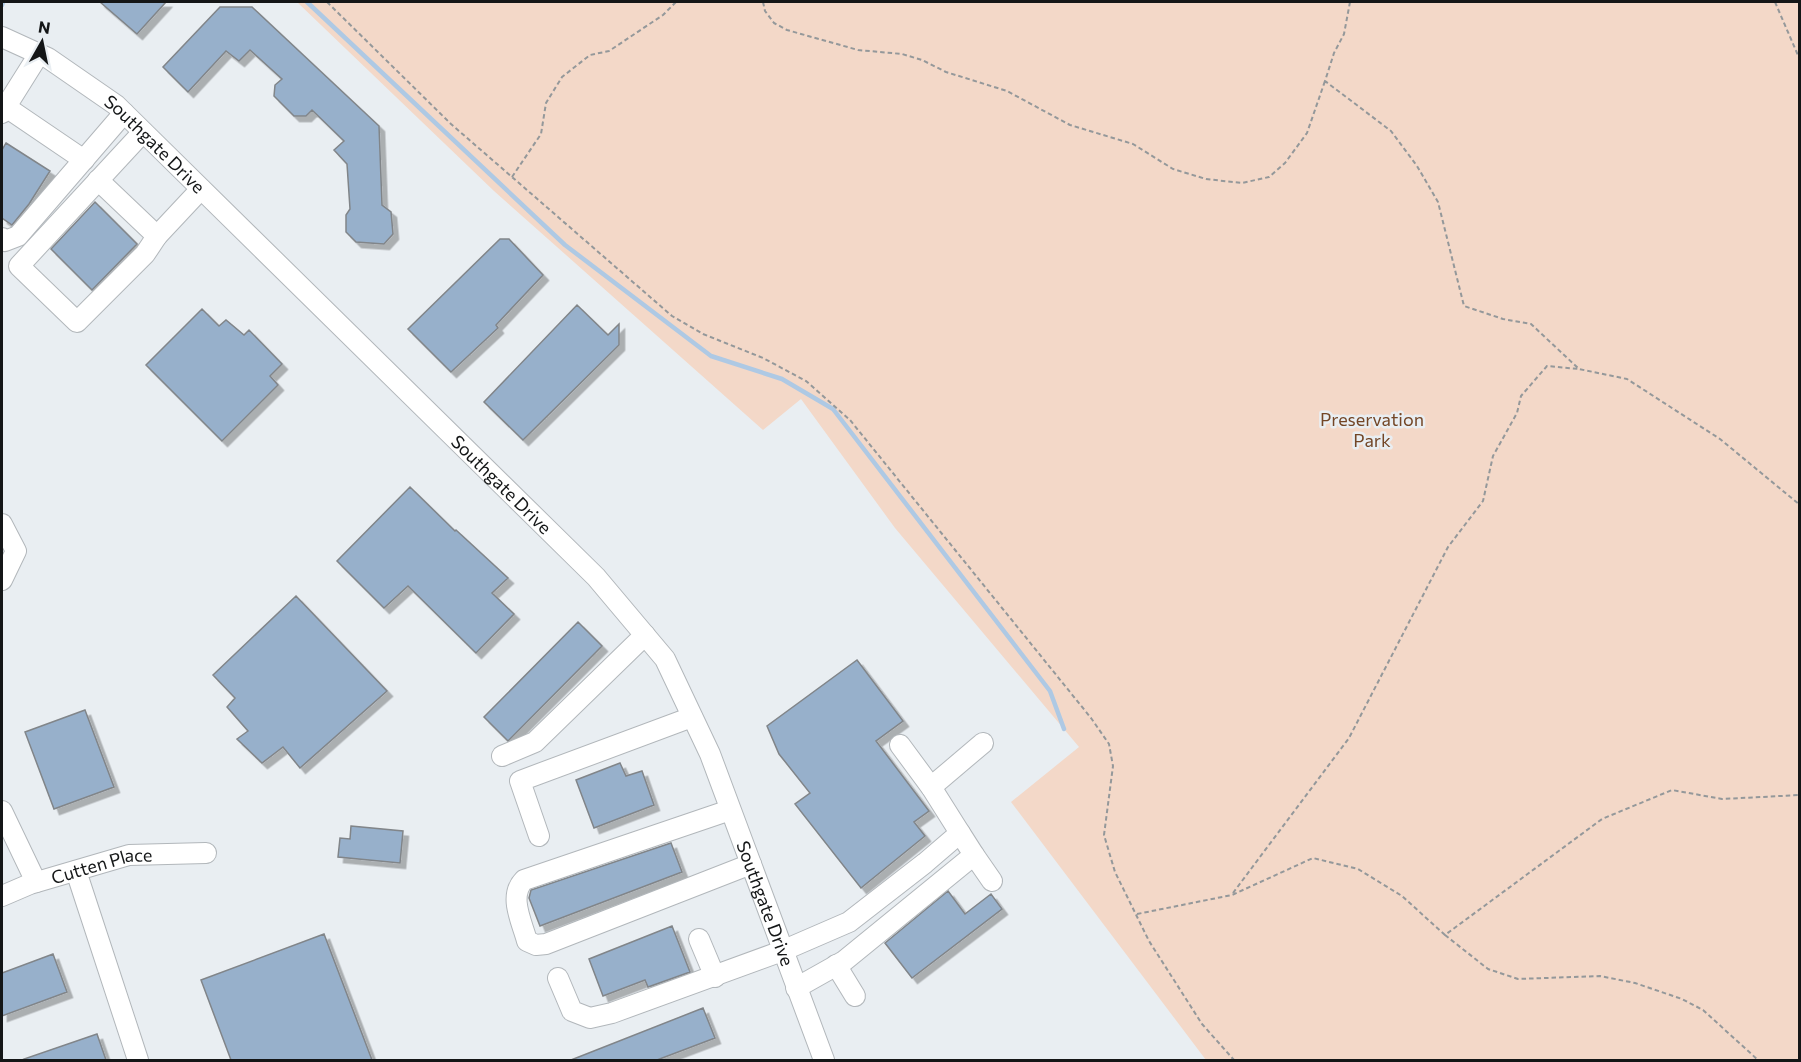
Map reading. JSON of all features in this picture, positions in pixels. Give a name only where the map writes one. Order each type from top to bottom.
[{"type":"street","name":"Southgate Drive","points":[[2,38],[48,58],[116,105],[596,577],[665,659],[710,754],[824,1060]]},
{"type":"street","points":[[39,54],[4,110],[84,160]]},
{"type":"street","points":[[2,238],[5,241],[18,236],[124,113]]},
{"type":"street","points":[[143,132],[19,266],[77,322],[146,254],[157,237],[201,189]]},
{"type":"street","points":[[98,180],[157,237]]},
{"type":"street","points":[[2,524],[16,551],[2,580]]},
{"type":"street","points":[[502,756],[535,742],[645,635]]},
{"type":"street","points":[[539,836],[520,781],[692,717]]},
{"type":"street","points":[[931,787],[983,743]]},
{"type":"street","points":[[900,745],[931,787],[992,881]]},
{"type":"street","points":[[730,810],[524,880],[519,885],[516,896],[527,941],[536,945],[546,944],[751,864]]},
{"type":"street","points":[[2,812],[7,836],[36,882]]},
{"type":"street","points":[[558,978],[572,1011],[590,1018],[612,1013],[715,977],[849,922],[960,833]]},
{"type":"street","name":"Cutten Place","points":[[2,896],[36,882],[129,855],[206,853]]},
{"type":"street","points":[[796,988],[844,961],[974,855]]},
{"type":"street","points":[[76,871],[138,1060]]},
{"type":"street","points":[[699,939],[715,977]]},
{"type":"street","points":[[836,965],[855,996]]},
{"type":"path","points":[[327,2],[451,124],[672,316],[703,334],[763,358],[806,381],[850,420],[1091,718],[1109,744],[1113,766],[1104,835],[1115,872],[1149,941],[1202,1024],[1234,1060]]},
{"type":"path","points":[[512,177],[541,134],[546,103],[562,76],[590,55],[609,51],[663,15],[676,2]]},
{"type":"path","points":[[763,2],[765,11],[774,23],[787,30],[858,50],[902,54],[922,60],[946,72],[1007,91],[1070,125],[1133,144],[1173,169],[1206,179],[1242,183],[1269,177],[1285,164],[1307,133],[1334,53],[1344,34],[1350,2]]},
{"type":"path","points":[[1775,2],[1800,60]]},
{"type":"path","points":[[1325,81],[1391,131],[1417,166],[1438,202],[1464,306],[1503,319],[1531,324],[1579,369]]},
{"type":"path","points":[[1232,895],[1349,738],[1448,547],[1483,501],[1492,456],[1517,413],[1521,396],[1547,366],[1579,369],[1627,379],[1720,439],[1800,505]]},
{"type":"path","points":[[1445,935],[1602,819],[1672,790],[1722,799],[1800,795]]},
{"type":"path","points":[[1136,914],[1232,895],[1313,858],[1358,869],[1402,896],[1445,935],[1488,969],[1518,979],[1600,976],[1635,983],[1682,999],[1703,1010],[1758,1060]]},
{"type":"green space","name":"Preservation Park","points":[[297,2],[1799,2],[1799,1060],[1206,1060],[1011,802],[1079,747],[895,528],[801,399],[763,430],[494,191]]},
{"type":"building","points":[[100,2],[166,2],[137,34]]},
{"type":"building","points":[[220,7],[252,7],[379,126],[382,205],[391,212],[393,234],[384,244],[356,242],[346,232],[346,215],[350,209],[347,164],[334,150],[344,141],[312,110],[306,116],[294,116],[274,96],[275,85],[282,79],[250,50],[239,61],[226,51],[188,92],[163,67]]},
{"type":"building","points":[[6,143],[50,171],[29,204],[12,225],[2,218],[2,150]]},
{"type":"building","points":[[95,202],[137,244],[92,290],[51,249]]},
{"type":"building","points":[[500,239],[509,239],[543,275],[496,325],[498,328],[451,372],[408,329]]},
{"type":"building","points":[[577,305],[608,335],[619,324],[619,345],[523,440],[484,402]]},
{"type":"building","points":[[202,309],[219,326],[226,320],[244,335],[249,330],[282,364],[270,376],[278,385],[222,441],[146,365]]},
{"type":"building","points":[[410,487],[508,578],[492,593],[514,614],[476,653],[408,586],[384,608],[337,561]]},
{"type":"building","points":[[296,596],[387,691],[300,768],[283,747],[262,763],[237,739],[248,731],[227,707],[235,698],[213,675]]},
{"type":"building","points":[[578,622],[602,646],[508,741],[484,717]]},
{"type":"building","points":[[857,660],[903,721],[876,741],[929,811],[914,822],[925,836],[861,888],[795,804],[810,793],[779,754],[767,726]]},
{"type":"building","points":[[85,710],[114,787],[54,809],[25,732]]},
{"type":"building","points":[[620,763],[626,776],[642,771],[654,805],[594,828],[576,780]]},
{"type":"building","points":[[351,826],[403,831],[400,863],[338,857],[340,838],[350,839]]},
{"type":"building","points":[[671,843],[682,872],[540,926],[529,898],[531,890]]},
{"type":"building","points":[[948,891],[965,914],[991,894],[1002,909],[912,978],[885,943]]},
{"type":"building","points":[[672,926],[690,972],[648,987],[645,980],[603,996],[589,959]]},
{"type":"building","points":[[324,934],[372,1060],[231,1060],[201,980]]},
{"type":"building","points":[[53,954],[67,992],[2,1016],[2,973]]},
{"type":"building","points":[[703,1008],[715,1038],[657,1060],[571,1060]]},
{"type":"building","points":[[97,1034],[106,1060],[24,1059]]},
{"type":"waterway","points":[[307,2],[565,245],[711,356],[782,379],[833,409],[1050,691],[1064,729]]}]
